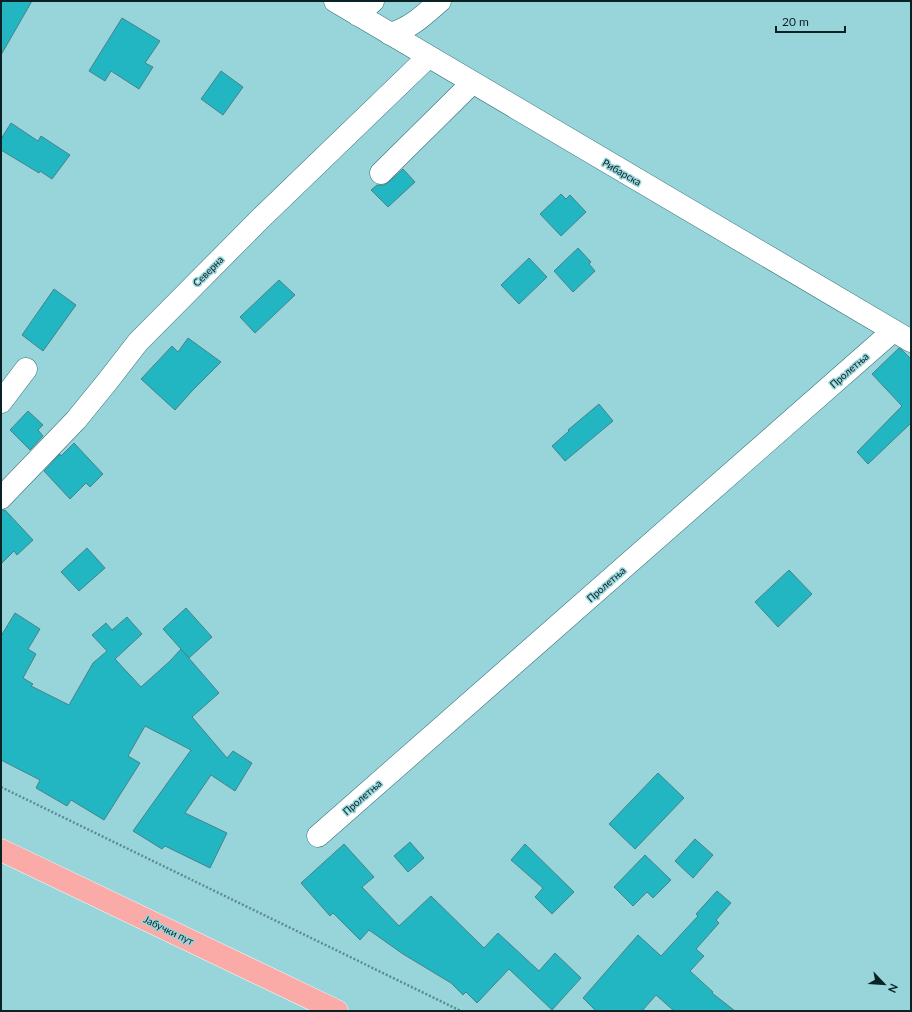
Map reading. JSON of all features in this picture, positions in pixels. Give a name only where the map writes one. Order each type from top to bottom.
[{"type":"main road","name":"Јабучки пут","points":[[1,850],[337,1011]]},
{"type":"lane","name":"Рибарска","points":[[334,1],[365,8],[390,34],[902,336]]},
{"type":"lane","points":[[390,34],[402,30],[420,19],[440,1]]},
{"type":"lane","name":"Северна","points":[[1,498],[76,420],[138,342],[261,218],[428,57]]},
{"type":"lane","points":[[381,173],[472,83]]},
{"type":"lane","name":"Пролетња","points":[[318,836],[902,336]]},
{"type":"lane","points":[[1,402],[26,369]]},
{"type":"path","points":[[1,787],[461,1011]]},
{"type":"building","points":[[1,1],[32,1],[1,55]]},
{"type":"building","points":[[122,18],[160,41],[145,63],[153,67],[139,89],[111,71],[105,81],[89,71]]},
{"type":"building","points":[[221,71],[243,87],[223,115],[201,99]]},
{"type":"building","points":[[11,123],[38,141],[41,136],[70,155],[52,179],[40,171],[39,173],[1,150],[1,139]]},
{"type":"building","points":[[403,169],[415,182],[388,207],[371,190],[377,185],[384,185],[389,182]]},
{"type":"building","points":[[561,194],[566,199],[570,195],[586,212],[561,236],[540,214]]},
{"type":"building","points":[[578,248],[591,262],[589,264],[595,271],[573,292],[554,271]]},
{"type":"building","points":[[529,258],[547,277],[519,304],[501,285]]},
{"type":"building","points":[[279,280],[295,295],[255,333],[240,317]]},
{"type":"building","points":[[54,289],[76,305],[43,351],[22,335]]},
{"type":"building","points":[[188,338],[221,362],[175,410],[141,379],[172,346],[178,352]]},
{"type":"building","points":[[899,348],[911,359],[911,423],[868,464],[857,452],[902,406],[872,374]]},
{"type":"building","points":[[599,404],[613,421],[565,461],[552,446],[569,431],[568,430]]},
{"type":"building","points":[[28,411],[43,425],[38,430],[43,436],[30,450],[10,430]]},
{"type":"building","points":[[74,443],[103,474],[90,487],[86,483],[70,499],[44,471],[60,454],[61,456]]},
{"type":"building","points":[[1,510],[5,510],[33,540],[17,555],[14,551],[1,564]]},
{"type":"building","points":[[87,548],[105,568],[79,591],[61,572]]},
{"type":"building","points":[[789,570],[812,594],[778,627],[755,602]]},
{"type":"building","points":[[186,608],[212,637],[189,658],[163,629]]},
{"type":"building","points":[[15,613],[40,629],[28,649],[36,654],[23,678],[33,684],[31,686],[69,705],[93,663],[107,651],[92,635],[106,623],[112,630],[127,617],[142,634],[115,659],[141,687],[181,649],[219,693],[192,717],[227,758],[233,751],[252,763],[235,791],[211,775],[185,813],[227,833],[210,868],[165,846],[162,849],[133,831],[191,750],[145,726],[128,756],[140,763],[104,820],[71,800],[67,806],[36,788],[40,780],[1,760],[1,636]]},
{"type":"building","points":[[658,773],[684,798],[635,849],[609,824]]},
{"type":"building","points":[[695,839],[713,855],[693,878],[675,861]]},
{"type":"building","points":[[410,842],[424,858],[408,872],[394,856]]},
{"type":"building","points":[[344,844],[374,877],[362,887],[399,926],[431,896],[484,948],[498,933],[539,971],[555,953],[581,978],[552,1010],[509,969],[477,1003],[466,992],[463,995],[451,983],[403,954],[369,930],[360,940],[333,913],[330,916],[301,883]]},
{"type":"building","points":[[525,844],[574,892],[552,914],[535,897],[543,888],[511,860]]},
{"type":"building","points":[[645,855],[671,880],[653,898],[647,892],[633,906],[614,887]]},
{"type":"building","points":[[717,891],[731,903],[716,920],[719,923],[696,949],[704,956],[690,971],[713,992],[712,993],[735,1011],[674,1011],[656,995],[642,1011],[596,1011],[583,998],[638,935],[661,956],[698,916],[696,914]]}]
